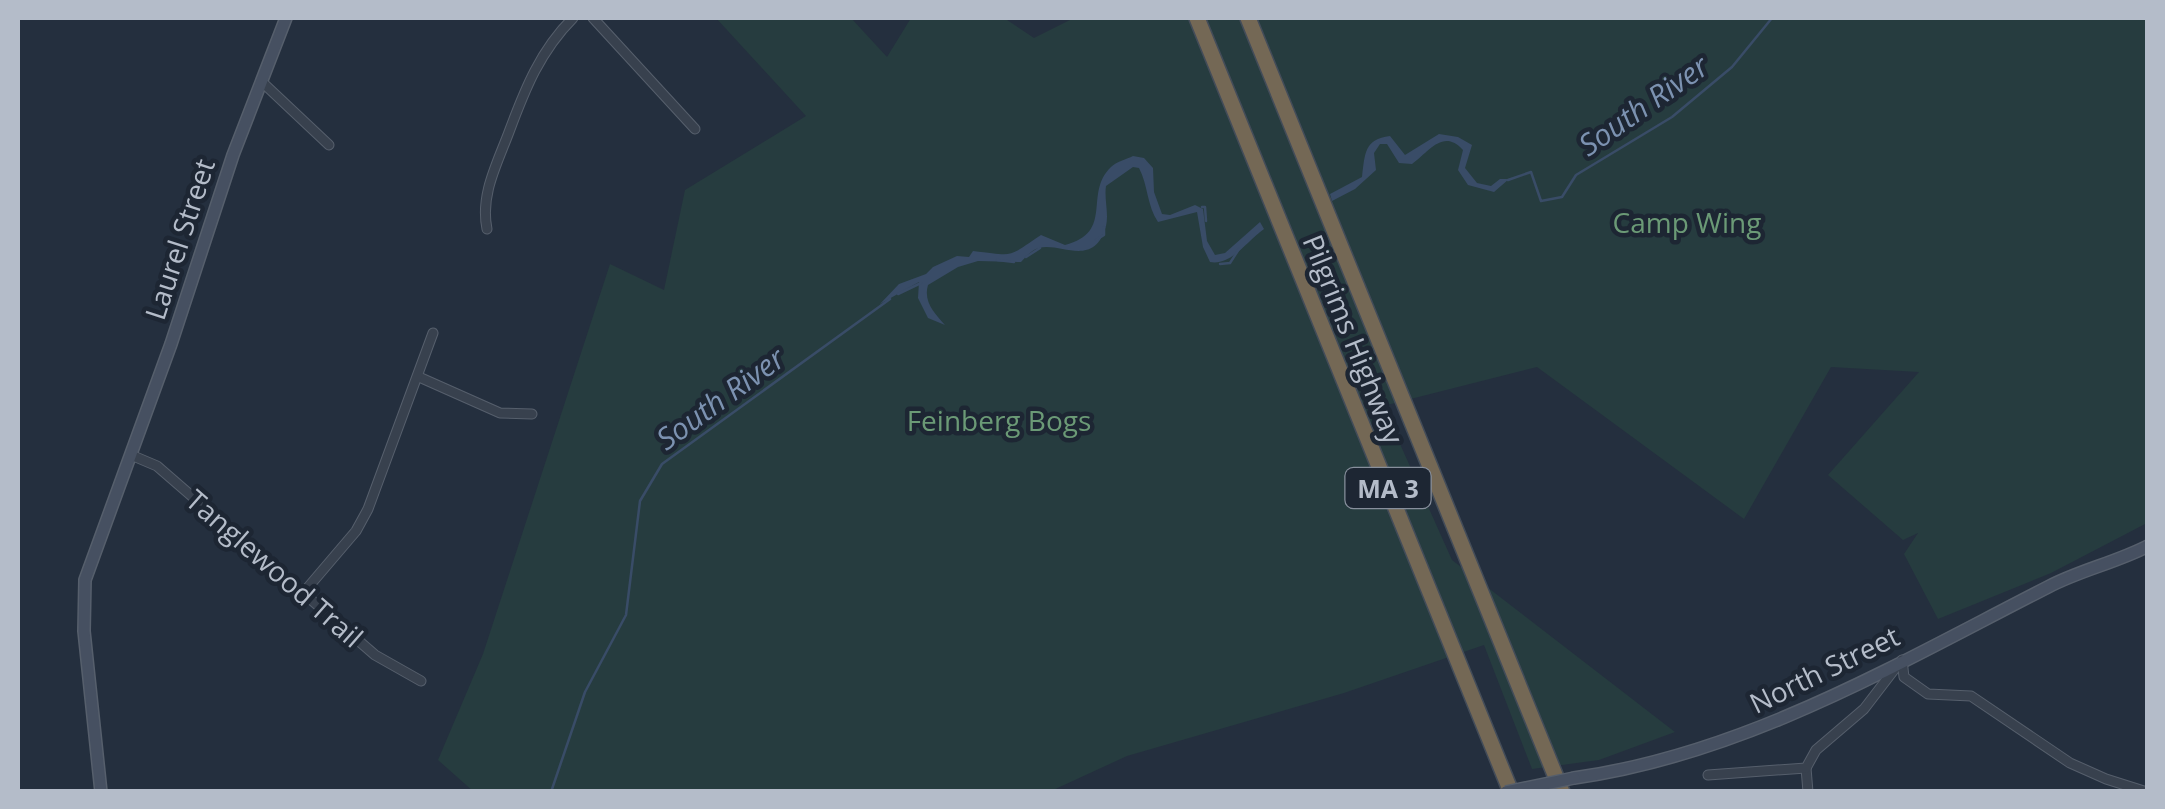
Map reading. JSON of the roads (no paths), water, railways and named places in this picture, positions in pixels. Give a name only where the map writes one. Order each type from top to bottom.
[{"type":"highway","name":"Pilgrims Highway","points":[[1197,18],[1508,792]]},
{"type":"highway","name":"Pilgrims Highway","points":[[1248,18],[1562,792]]},
{"type":"main road","name":"Laurel Street","points":[[101,792],[84,631],[83,590],[90,560],[286,18]]},
{"type":"main road","name":"North Street","points":[[1508,792],[1649,764],[1717,745],[1779,720],[2055,584],[2148,546]]},
{"type":"street","points":[[487,229],[484,212],[490,183],[520,100],[546,49],[573,18]]},
{"type":"street","points":[[593,18],[695,130]]},
{"type":"street","points":[[261,81],[329,144]]},
{"type":"street","points":[[304,592],[356,532],[433,333]]},
{"type":"street","points":[[419,377],[500,413],[532,414]]},
{"type":"street","name":"Tanglewood Trail","points":[[131,455],[157,466],[375,655],[421,680]]},
{"type":"street","points":[[1808,792],[1806,768],[1816,750],[1864,709],[1902,660]]},
{"type":"street","points":[[1902,660],[1904,677],[1921,692],[1970,696],[2070,763],[2106,780],[2147,792]]},
{"type":"street","points":[[1708,775],[1806,768]]},
{"type":"water","points":[[1439,134],[1458,137],[1472,145],[1465,168],[1477,183],[1491,186],[1500,179],[1509,179],[1494,192],[1468,185],[1458,170],[1463,150],[1449,141],[1436,144],[1412,164],[1399,163],[1387,144],[1380,144],[1374,153],[1376,170],[1355,189],[1332,201],[1330,194],[1362,177],[1365,155],[1375,140],[1390,136],[1405,155]]},
{"type":"water","points":[[1133,156],[1144,158],[1153,168],[1154,192],[1162,214],[1170,215],[1195,205],[1203,209],[1207,241],[1215,255],[1225,253],[1260,222],[1264,229],[1232,256],[1210,262],[1203,247],[1197,212],[1158,222],[1139,168],[1133,167],[1106,186],[1106,226],[1094,247],[1076,251],[1039,248],[1021,262],[978,261],[958,267],[928,285],[929,302],[945,325],[928,318],[918,298],[919,282],[880,304],[899,284],[957,256],[969,257],[973,251],[1010,254],[1041,235],[1065,245],[1080,239],[1094,222],[1103,178],[1113,165]]},
{"type":"waterway","name":"South River","points":[[1508,180],[1531,172],[1541,201],[1562,197],[1576,175],[1672,117],[1732,67],[1772,18]]},
{"type":"waterway","name":"South River","points":[[1202,207],[1206,221]]},
{"type":"waterway","name":"South River","points":[[1096,240],[1104,235],[1104,227]]},
{"type":"waterway","name":"South River","points":[[1026,257],[1040,248]]},
{"type":"waterway","name":"South River","points":[[1220,264],[1230,263],[1239,249]]},
{"type":"waterway","name":"South River","points":[[997,260],[1014,262]]},
{"type":"waterway","name":"South River","points":[[898,294],[921,283]]},
{"type":"waterway","name":"South River","points":[[551,792],[585,692],[626,615],[640,501],[662,464],[890,299]]},
{"type":"park label","name":"Camp Wing","points":[[1687,222]]},
{"type":"park label","name":"Feinberg Bogs","points":[[999,420]]}]
